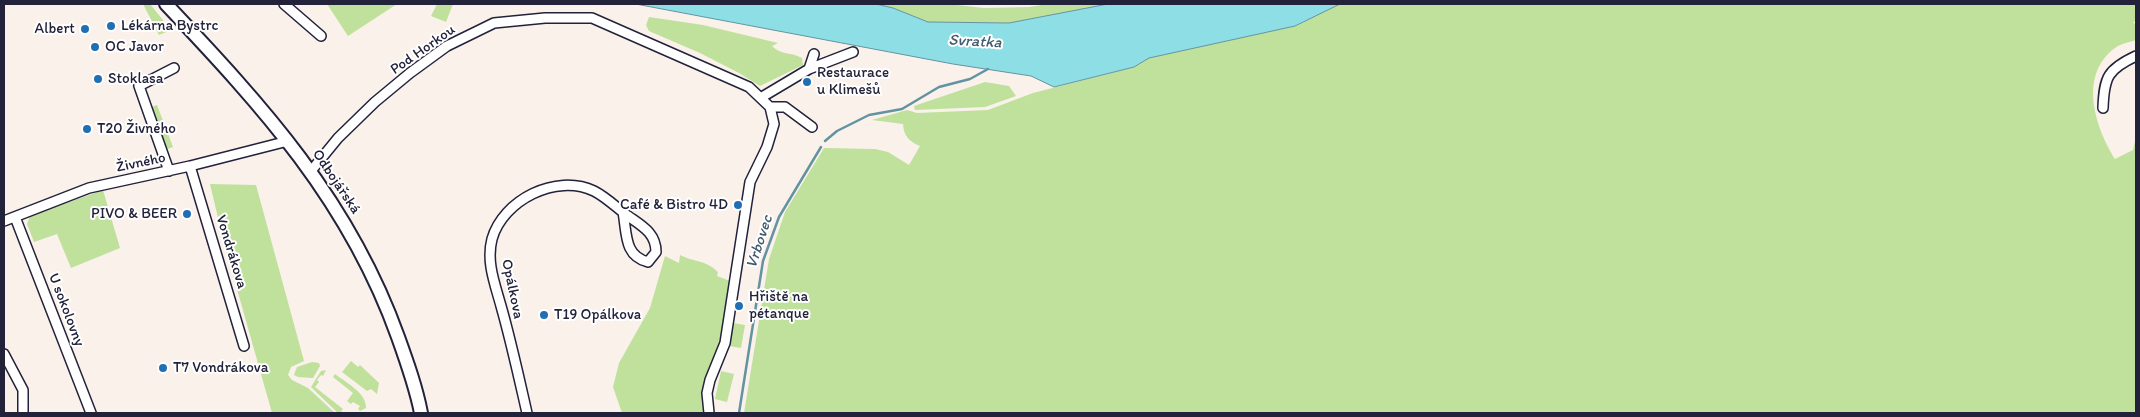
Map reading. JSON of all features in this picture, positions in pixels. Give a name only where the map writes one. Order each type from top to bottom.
[{"type":"street","name":"Odbojářská","points":[[166,4],[235,76],[311,171],[340,214],[368,265],[392,321],[414,383],[418,413]]},
{"type":"street","points":[[284,4],[321,36]]},
{"type":"street","name":"Pod Horkou","points":[[311,171],[338,138],[375,102],[410,72],[448,46],[494,23],[545,18],[592,18],[749,87],[762,97],[770,107]]},
{"type":"street","points":[[762,97],[809,69],[853,52]]},
{"type":"street","points":[[809,69],[814,54]]},
{"type":"street","points":[[2103,108],[2106,78],[2113,68],[2136,56]]},
{"type":"street","points":[[170,171],[140,86],[174,68]]},
{"type":"street","points":[[709,413],[707,393],[710,380],[725,343],[750,182],[767,146],[774,124],[770,107],[785,107],[812,127]]},
{"type":"street","name":"Živného","points":[[4,221],[89,188],[170,171],[288,141]]},
{"type":"street","name":"Vondrákova","points":[[190,166],[244,346]]},
{"type":"street","name":"Opálkova","points":[[527,413],[492,275],[492,238],[509,210],[538,191],[579,186],[594,191],[622,212],[650,233],[656,242],[656,252],[648,262],[638,259],[631,254],[622,212]]},
{"type":"street","name":"U sokolovny","points":[[15,217],[91,413]]},
{"type":"street","points":[[4,354],[23,390],[23,413]]},
{"type":"green space","points":[[143,4],[150,4],[171,30],[159,35]]},
{"type":"green space","points":[[327,4],[397,4],[348,36]]},
{"type":"green space","points":[[437,4],[453,4],[446,22],[431,16]]},
{"type":"green space","points":[[876,4],[948,4],[984,8],[1029,7],[1048,4],[1108,4],[1009,23],[928,22],[893,8]]},
{"type":"green space","points":[[1340,4],[2136,4],[2136,20],[2133,23],[2136,24],[2136,40],[2115,48],[2104,59],[2097,72],[2093,87],[2096,117],[2101,132],[2115,159],[2133,150],[2136,137],[2136,413],[744,413],[769,259],[785,212],[824,148],[875,149],[888,152],[909,165],[920,146],[908,138],[903,124],[872,120],[907,110],[917,113],[988,110],[1033,93],[1134,67],[1148,58],[1295,26]]},
{"type":"green space","points":[[649,17],[703,25],[778,43],[772,46],[779,51],[802,58],[803,65],[760,86],[700,53],[649,31],[646,25]]},
{"type":"green space","points":[[985,82],[1009,86],[1016,96],[985,107],[915,110],[914,106]]},
{"type":"green space","points":[[157,105],[173,147],[164,150],[149,108]]},
{"type":"green space","points":[[210,184],[256,185],[304,361],[291,367],[288,375],[292,380],[308,388],[335,413],[272,413],[224,243]]},
{"type":"green space","points":[[103,190],[120,248],[71,268],[57,234],[34,242],[27,224],[30,216]]},
{"type":"green space","points":[[680,255],[708,265],[718,272],[717,276],[730,281],[725,319],[703,392],[705,413],[622,413],[613,387],[619,363],[650,308],[665,256],[679,263]]},
{"type":"green space","points":[[733,323],[745,325],[741,348],[729,346]]},
{"type":"green space","points":[[351,361],[358,367],[360,365],[379,383],[377,394],[371,389],[367,391],[342,372]]},
{"type":"green space","points":[[312,362],[319,363],[320,366],[313,378],[294,375],[297,367]]},
{"type":"green space","points":[[326,370],[323,376],[321,375],[317,380],[319,382],[315,387],[343,409],[341,411],[343,413],[338,413],[311,387],[321,371]]},
{"type":"green space","points":[[721,371],[734,374],[727,402],[715,399]]},
{"type":"green space","points":[[335,374],[363,397],[366,408],[360,411],[358,409],[360,406],[347,401],[353,393],[333,377]]},
{"type":"water","name":"Svratka","points":[[636,4],[876,4],[893,8],[928,22],[1009,23],[1108,4],[1340,4],[1295,26],[1149,58],[1134,67],[1054,87],[1031,76],[953,64]]},
{"type":"waterway","name":"Vrbovec","points":[[825,141],[837,131],[869,115],[902,109],[939,87],[970,79],[988,69]]},
{"type":"waterway","name":"Vrbovec","points":[[739,413],[763,261],[779,217],[821,147]]},
{"type":"place","name":"Lékárna Bystrc","points":[[111,26]]},
{"type":"place","name":"Albert","points":[[85,29]]},
{"type":"place","name":"OC Javor","points":[[95,47]]},
{"type":"place","name":"Stoklasa","points":[[98,79]]},
{"type":"place","name":"Restaurace u Klimešů","points":[[807,82]]},
{"type":"place","name":"T20 Živného","points":[[87,129]]},
{"type":"place","name":"Café & Bistro 4D","points":[[738,205]]},
{"type":"place","name":"PIVO & BEER","points":[[187,214]]},
{"type":"place","name":"Hřiště na pétanque","points":[[739,306]]},
{"type":"place","name":"T19 Opálkova","points":[[544,315]]},
{"type":"place","name":"T7 Vondrákova","points":[[163,368]]}]
